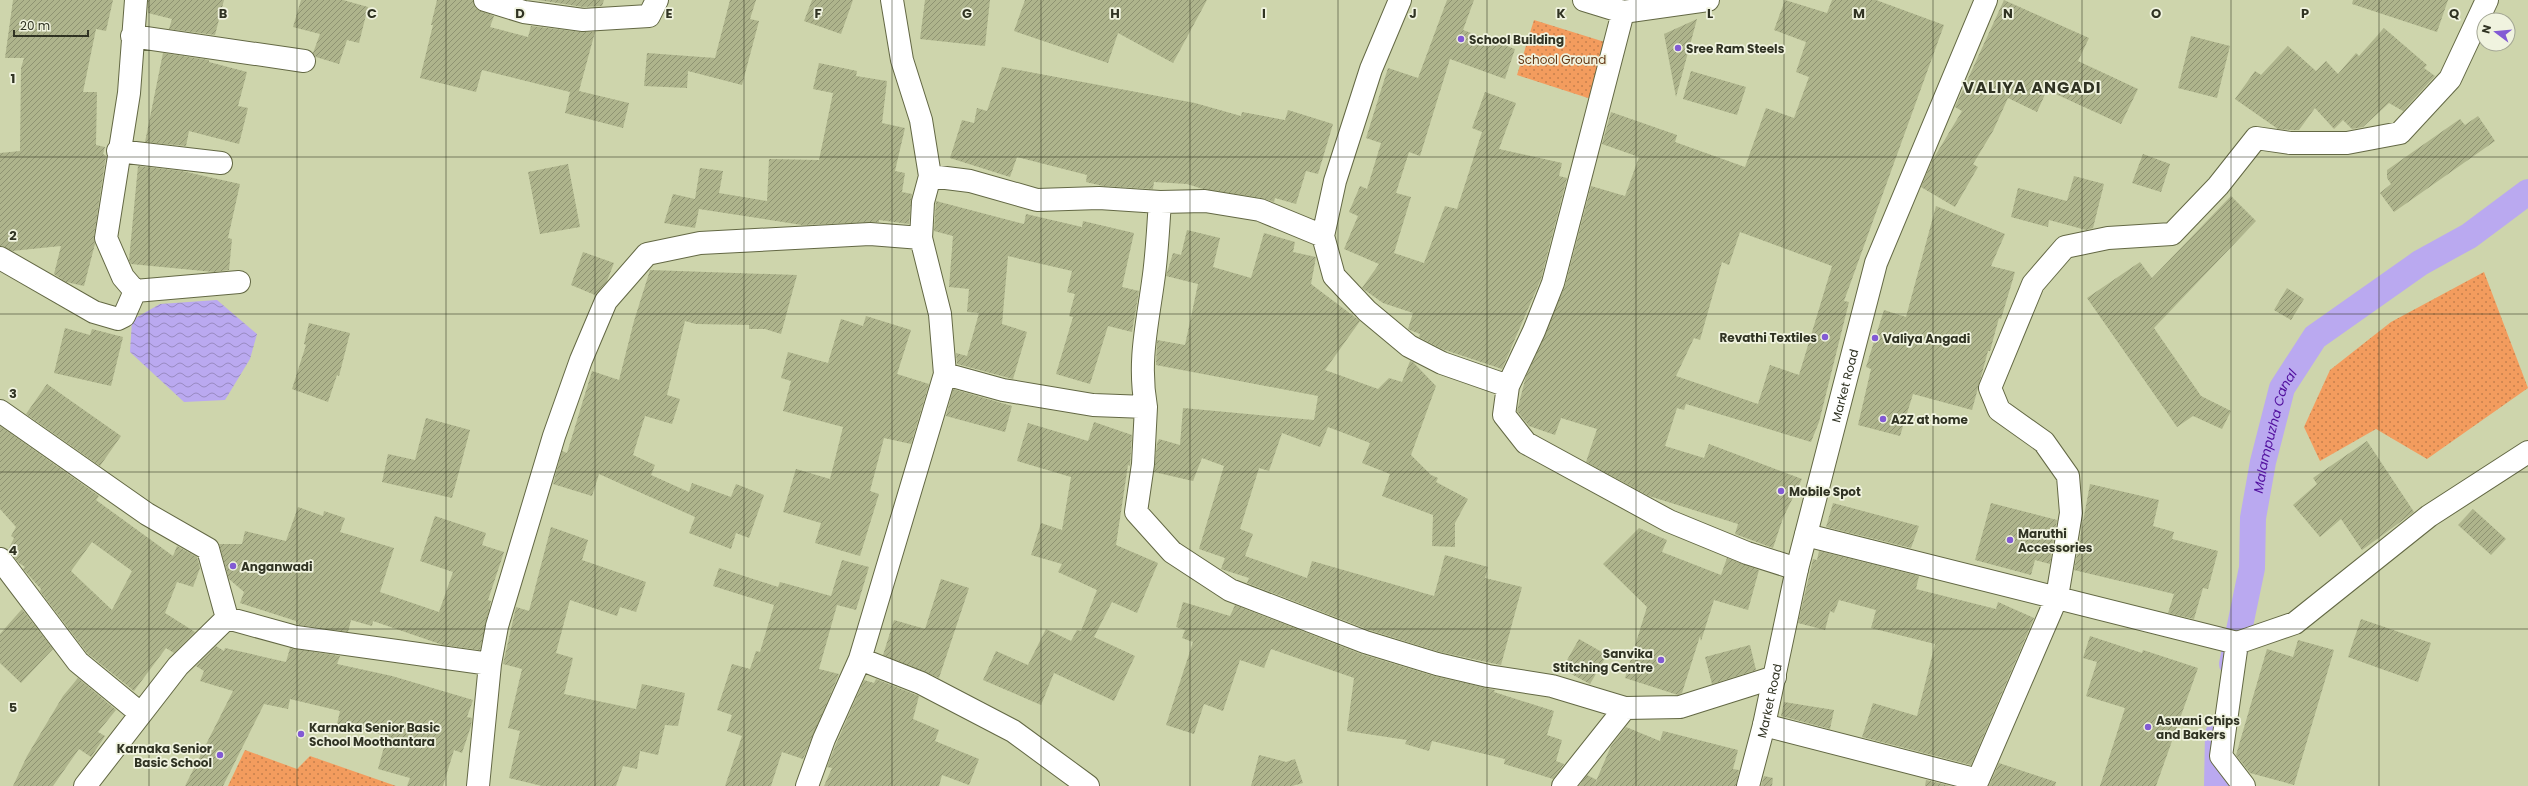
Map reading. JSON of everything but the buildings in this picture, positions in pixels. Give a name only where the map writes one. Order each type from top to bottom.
[{"type":"street","points":[[135,290],[123,277],[106,238],[118,151],[129,93],[132,36],[136,0]]},
{"type":"street","points":[[485,0],[524,12],[583,20],[649,16],[657,0]]},
{"type":"street","points":[[807,786],[824,739],[860,659],[945,374],[940,314],[921,238],[922,202],[930,176],[921,120],[902,60],[892,0]]},
{"type":"street","points":[[1400,0],[1370,69],[1351,127],[1323,236],[1334,276],[1367,310],[1409,346],[1442,363],[1508,386]]},
{"type":"street","points":[[1584,0],[1623,12],[1708,0]]},
{"type":"street","points":[[1764,725],[1978,780],[2056,597],[2071,514],[2068,476],[2044,442],[1999,410],[1990,388],[2033,284],[2065,247],[2108,238],[2172,234],[2218,186],[2256,138],[2290,143],[2347,144],[2400,133],[2450,79],[2487,0]]},
{"type":"street","name":"Market Road","points":[[1748,786],[1775,677],[1797,568],[1876,263],[1980,2]]},
{"type":"street","points":[[1623,12],[1553,283],[1534,331],[1508,386],[1504,415],[1526,443],[1669,521],[1747,553],[1797,568]]},
{"type":"street","points":[[132,36],[304,61]]},
{"type":"street","points":[[118,151],[221,163]]},
{"type":"street","points":[[930,176],[970,181],[1037,200],[1099,198],[1160,202],[1205,201],[1260,210],[1323,236]]},
{"type":"street","points":[[1160,202],[1153,281],[1144,338],[1141,381],[1146,407],[1143,464],[1136,512],[1172,552],[1230,590],[1365,642],[1437,664],[1488,676],[1552,686],[1625,708],[1680,707],[1775,677]]},
{"type":"street","points":[[478,786],[490,664],[497,626],[554,436],[581,360],[606,301],[647,254],[700,243],[870,234],[921,238]]},
{"type":"street","points":[[0,258],[94,312],[118,319],[124,316],[135,290]]},
{"type":"street","points":[[135,290],[239,282]]},
{"type":"street","points":[[945,374],[1003,390],[1093,405],[1146,407]]},
{"type":"street","points":[[0,411],[147,514],[208,549],[227,618]]},
{"type":"street","points":[[1806,535],[2237,643],[2295,623],[2429,516],[2528,452]]},
{"type":"street","points":[[0,559],[78,662],[140,713]]},
{"type":"street","points":[[227,618],[296,637],[490,664]]},
{"type":"street","points":[[85,786],[140,713],[178,666],[227,618]]},
{"type":"street","points":[[2237,643],[2221,756],[2244,786]]},
{"type":"street","points":[[860,659],[921,683],[1013,732],[1088,786]]},
{"type":"street","points":[[1564,786],[1625,708]]},
{"type":"green space","name":"School Ground","points":[[1534,20],[1608,43],[1591,99],[1517,75]]},
{"type":"green space","points":[[2484,272],[2528,388],[2427,459],[2376,429],[2320,461],[2304,427],[2330,370],[2391,322]]},
{"type":"green space","points":[[245,750],[297,769],[310,756],[396,786],[228,786]]},
{"type":"water","points":[[217,300],[257,334],[250,359],[225,400],[184,402],[130,352],[132,320],[160,304]]},
{"type":"waterway","name":"Malampuzha Canal","points":[[2232,664],[2252,568],[2253,518],[2263,462],[2282,388],[2315,337],[2420,263],[2469,236],[2528,192]]},
{"type":"waterway","name":"Malampuzha Canal","points":[[2217,786],[2218,734]]},
{"type":"place","name":"School Building","points":[[1461,39]]},
{"type":"place","name":"Sree Ram Steels","points":[[1678,48]]},
{"type":"place","name":"Revathi Textiles","points":[[1825,337]]},
{"type":"place","name":"Valiya Angadi","points":[[1875,338]]},
{"type":"place","name":"A2Z at home","points":[[1883,419]]},
{"type":"place","name":"Mobile Spot","points":[[1781,491]]},
{"type":"place","name":"Maruthi Accessories","points":[[2010,540]]},
{"type":"place","name":"Anganwadi","points":[[233,566]]},
{"type":"place","name":"Sanvika Stitching Centre","points":[[1661,660]]},
{"type":"place","name":"Aswani Chips and Bakers","points":[[2148,727]]},
{"type":"place","name":"Karnaka Senior Basic School Moothantara","points":[[301,734]]},
{"type":"place","name":"Karnaka Senior Basic School","points":[[220,755]]},
{"type":"district","name":"VALIYA ANGADI","points":[[2032,87]]}]
